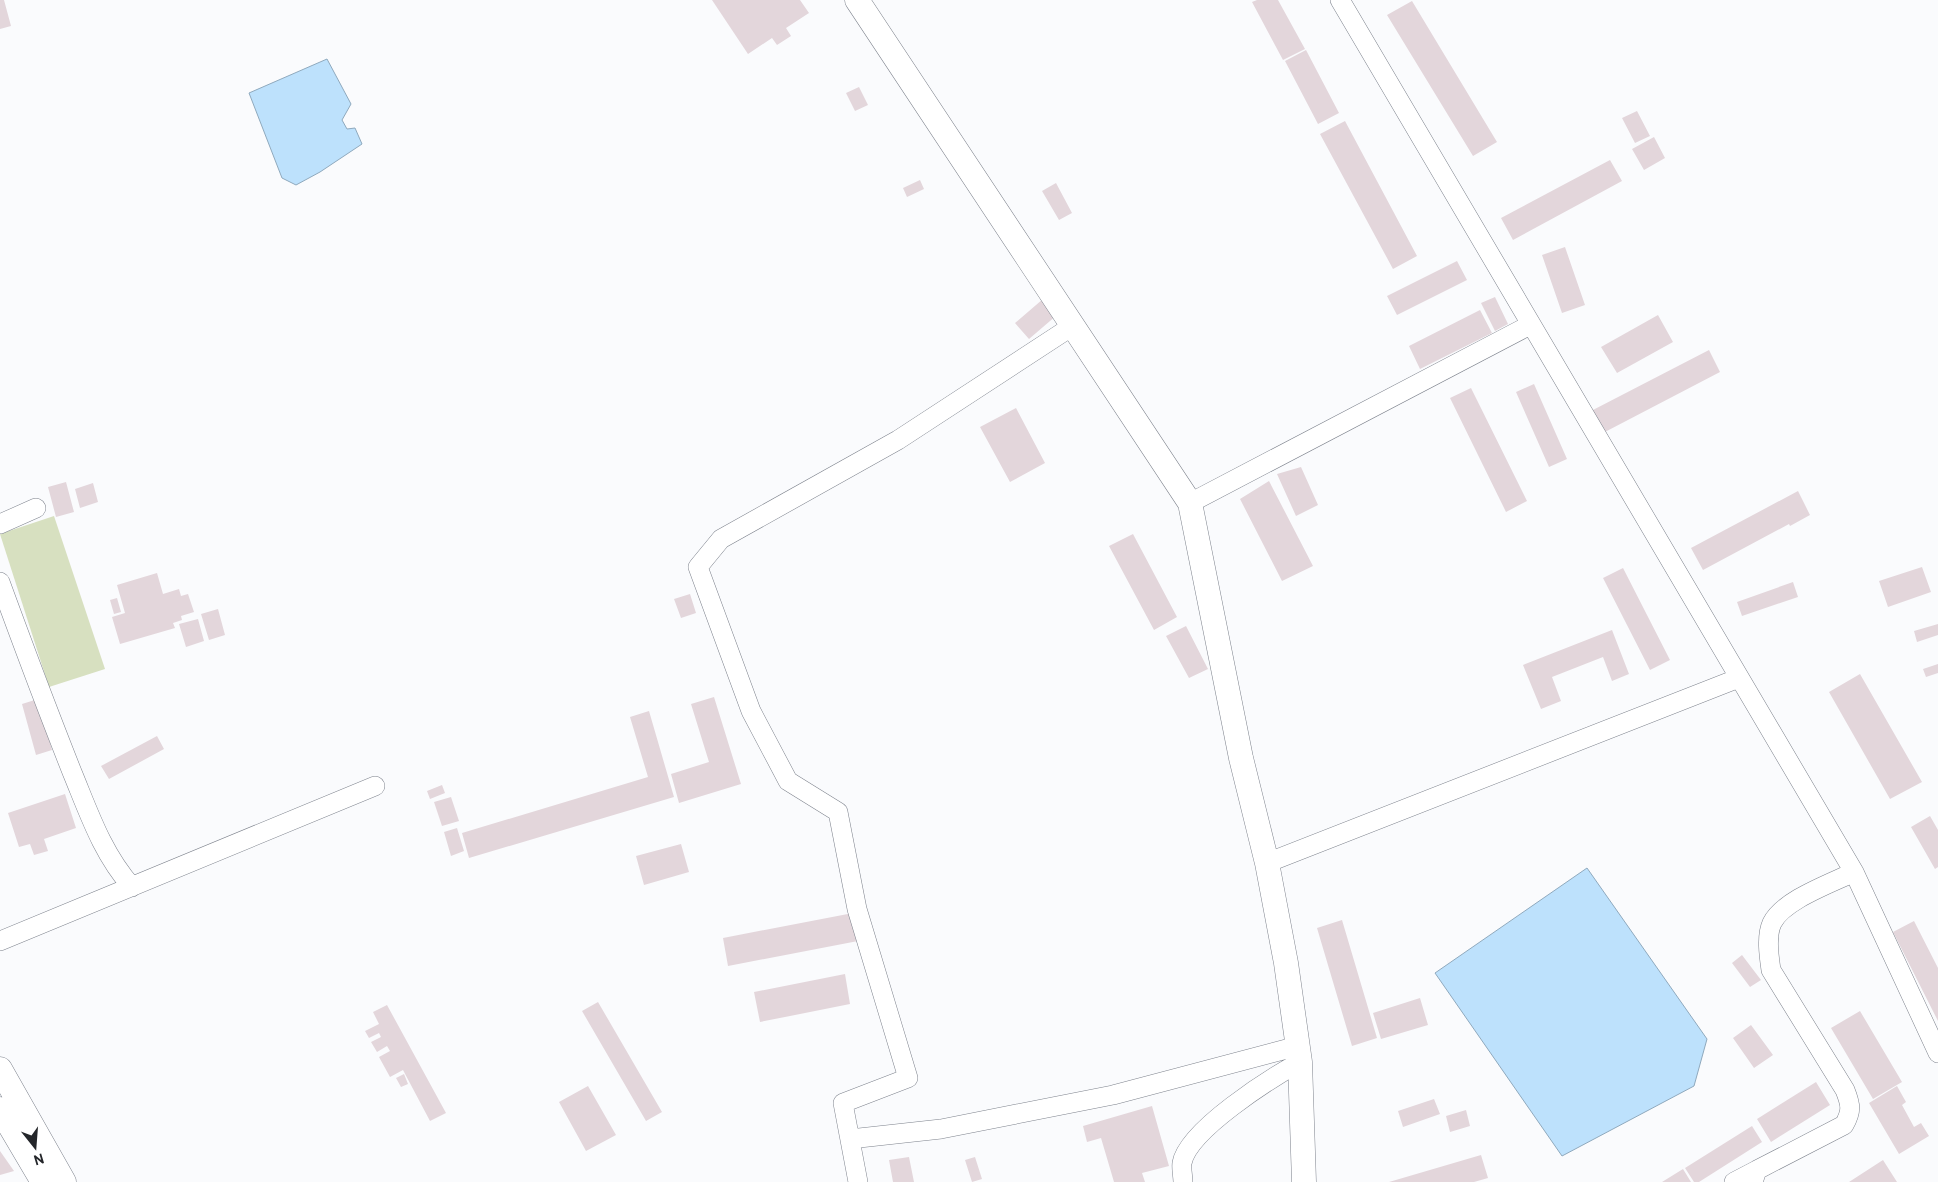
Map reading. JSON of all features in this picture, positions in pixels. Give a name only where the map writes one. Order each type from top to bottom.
[{"type":"main road","points":[[857,0],[1074,325],[1190,503],[1240,758],[1267,863],[1286,963],[1299,1054],[1304,1182]]},
{"type":"main road","points":[[0,1069],[64,1182]]},
{"type":"main road","points":[[0,1109],[43,1182]]},
{"type":"street","points":[[1340,0],[1854,872],[1938,1053]]},
{"type":"street","points":[[1190,503],[1530,324]]},
{"type":"street","points":[[858,1182],[844,1103],[908,1078],[857,909],[838,812],[788,781],[751,711],[698,567],[721,539],[898,440],[1074,325]]},
{"type":"street","points":[[0,524],[36,508]]},
{"type":"street","points":[[0,582],[48,714],[99,839],[117,870],[132,887]]},
{"type":"street","points":[[1267,863],[1739,678]]},
{"type":"street","points":[[0,941],[375,786]]},
{"type":"street","points":[[1734,1182],[1755,1176],[1844,1125],[1850,1113],[1850,1104],[1844,1090],[1771,970],[1768,952],[1772,923],[1788,906],[1854,872]]},
{"type":"street","points":[[850,1139],[941,1129],[1113,1095],[1299,1054]]},
{"type":"street","points":[[1183,1182],[1182,1162],[1195,1140],[1234,1104],[1269,1080],[1299,1054]]},
{"type":"green space","points":[[54,516],[105,669],[49,687],[0,534]]},
{"type":"water","points":[[327,59],[351,104],[342,120],[347,129],[355,128],[362,144],[320,172],[296,185],[282,178],[249,93]]},
{"type":"water","points":[[1587,868],[1707,1039],[1694,1086],[1562,1156],[1435,973]]},
{"type":"building","points":[[0,0],[4,0],[11,26],[0,29]]},
{"type":"building","points":[[712,0],[800,0],[809,13],[786,28],[791,36],[777,45],[772,38],[748,54]]},
{"type":"building","points":[[1257,0],[1278,0],[1305,49],[1283,60],[1252,2]]},
{"type":"building","points":[[1412,1],[1497,142],[1473,156],[1387,15]]},
{"type":"building","points":[[1306,50],[1339,113],[1318,124],[1285,61]]},
{"type":"building","points":[[859,87],[868,105],[855,111],[846,93]]},
{"type":"building","points":[[1637,111],[1650,136],[1635,143],[1622,118]]},
{"type":"building","points":[[1345,121],[1417,256],[1393,269],[1320,134]]},
{"type":"building","points":[[1654,137],[1665,158],[1644,170],[1632,149]]},
{"type":"building","points":[[1610,160],[1622,181],[1513,240],[1501,218]]},
{"type":"building","points":[[920,180],[924,189],[907,197],[903,188]]},
{"type":"building","points":[[1056,183],[1072,213],[1059,220],[1042,191]]},
{"type":"building","points":[[1565,247],[1585,305],[1562,313],[1542,255]]},
{"type":"building","points":[[1457,261],[1467,280],[1397,315],[1387,296]]},
{"type":"building","points":[[1495,297],[1508,324],[1495,331],[1481,303]]},
{"type":"building","points":[[1043,299],[1057,315],[1029,339],[1015,323]]},
{"type":"building","points":[[1480,310],[1492,333],[1420,369],[1409,346]]},
{"type":"building","points":[[1658,315],[1673,342],[1617,373],[1601,347]]},
{"type":"building","points":[[1709,350],[1720,372],[1603,433],[1591,411]]},
{"type":"building","points":[[1534,384],[1567,459],[1549,467],[1516,392]]},
{"type":"building","points":[[1471,388],[1527,501],[1506,512],[1450,398]]},
{"type":"building","points":[[1016,408],[1045,463],[1010,482],[980,427]]},
{"type":"building","points":[[1301,467],[1318,505],[1296,516],[1277,474]]},
{"type":"building","points":[[1269,481],[1313,566],[1282,581],[1240,499]]},
{"type":"building","points":[[66,482],[74,512],[56,517],[48,487]]},
{"type":"building","points":[[93,483],[98,502],[80,508],[75,489]]},
{"type":"building","points":[[1798,491],[1810,515],[1790,526],[1789,524],[1703,570],[1691,548]]},
{"type":"building","points":[[1133,534],[1177,617],[1154,630],[1109,546]]},
{"type":"building","points":[[1922,567],[1931,592],[1888,607],[1879,581]]},
{"type":"building","points":[[1623,568],[1670,660],[1650,670],[1603,578]]},
{"type":"building","points":[[157,573],[163,594],[179,589],[181,596],[188,594],[194,612],[181,616],[182,620],[173,623],[175,628],[120,644],[112,617],[125,613],[117,585]]},
{"type":"building","points":[[1793,582],[1798,597],[1742,616],[1737,602]]},
{"type":"building","points":[[690,594],[696,613],[681,618],[674,599]]},
{"type":"building","points":[[117,598],[121,612],[114,614],[110,600]]},
{"type":"building","points":[[218,609],[225,635],[209,640],[201,614]]},
{"type":"building","points":[[198,619],[204,641],[186,647],[179,624]]},
{"type":"building","points":[[1938,624],[1938,635],[1917,642],[1914,631]]},
{"type":"building","points":[[1186,626],[1208,669],[1189,678],[1166,636]]},
{"type":"building","points":[[1612,630],[1629,674],[1612,681],[1603,657],[1552,677],[1561,701],[1541,709],[1523,665]]},
{"type":"building","points":[[1938,664],[1938,673],[1926,677],[1923,669]]},
{"type":"building","points":[[1860,674],[1922,782],[1890,799],[1829,692]]},
{"type":"building","points":[[714,697],[741,784],[679,803],[671,774],[709,762],[691,704]]},
{"type":"building","points":[[38,699],[52,750],[36,755],[22,704]]},
{"type":"building","points":[[649,711],[674,797],[469,858],[462,833],[648,777],[630,717]]},
{"type":"building","points":[[157,736],[164,749],[109,779],[101,766]]},
{"type":"building","points":[[442,785],[445,793],[430,799],[427,791]]},
{"type":"building","points":[[65,794],[76,828],[44,839],[48,851],[34,855],[30,844],[19,847],[8,813]]},
{"type":"building","points":[[451,797],[459,821],[442,826],[434,802]]},
{"type":"building","points":[[1930,816],[1938,830],[1938,867],[1935,869],[1911,827]]},
{"type":"building","points":[[457,828],[464,851],[451,856],[444,832]]},
{"type":"building","points":[[681,844],[689,872],[644,885],[636,856]]},
{"type":"building","points":[[853,913],[858,941],[728,966],[723,938]]},
{"type":"building","points":[[1342,920],[1377,1038],[1352,1046],[1317,928]]},
{"type":"building","points":[[1914,921],[1938,968],[1938,1021],[1893,932]]},
{"type":"building","points":[[1742,955],[1761,980],[1750,987],[1732,963]]},
{"type":"building","points":[[845,974],[850,1004],[760,1022],[754,992]]},
{"type":"building","points":[[1420,998],[1428,1025],[1381,1039],[1373,1013]]},
{"type":"building","points":[[598,1002],[662,1112],[646,1121],[582,1011]]},
{"type":"building","points":[[387,1005],[446,1113],[430,1121],[403,1070],[390,1077],[379,1057],[390,1051],[387,1046],[377,1052],[371,1042],[381,1037],[379,1033],[369,1038],[365,1031],[379,1024],[373,1012]]},
{"type":"building","points":[[1860,1011],[1902,1082],[1873,1099],[1831,1028]]},
{"type":"building","points":[[1751,1025],[1773,1055],[1754,1068],[1733,1038]]},
{"type":"building","points":[[404,1074],[408,1084],[401,1087],[396,1078]]},
{"type":"building","points":[[1816,1082],[1830,1105],[1771,1142],[1757,1119]]},
{"type":"building","points":[[588,1086],[616,1135],[586,1151],[559,1102]]},
{"type":"building","points":[[1897,1086],[1906,1102],[1902,1105],[1914,1127],[1921,1123],[1929,1136],[1899,1154],[1869,1103]]},
{"type":"building","points":[[1434,1099],[1440,1114],[1403,1127],[1398,1111]]},
{"type":"building","points":[[1152,1106],[1169,1166],[1142,1173],[1145,1182],[1114,1182],[1101,1138],[1087,1142],[1083,1126]]},
{"type":"building","points":[[1466,1110],[1470,1126],[1450,1132],[1446,1116]]},
{"type":"building","points":[[1752,1126],[1762,1142],[1699,1182],[1694,1182],[1685,1168]]},
{"type":"building","points":[[0,1151],[14,1171],[0,1175]]},
{"type":"building","points":[[1481,1155],[1488,1178],[1474,1182],[1389,1182]]},
{"type":"building","points":[[909,1157],[914,1182],[893,1182],[889,1160]]},
{"type":"building","points":[[975,1157],[982,1179],[972,1182],[965,1160]]},
{"type":"building","points":[[1883,1160],[1897,1182],[1849,1182]]},
{"type":"building","points":[[1683,1169],[1691,1182],[1662,1182]]}]
